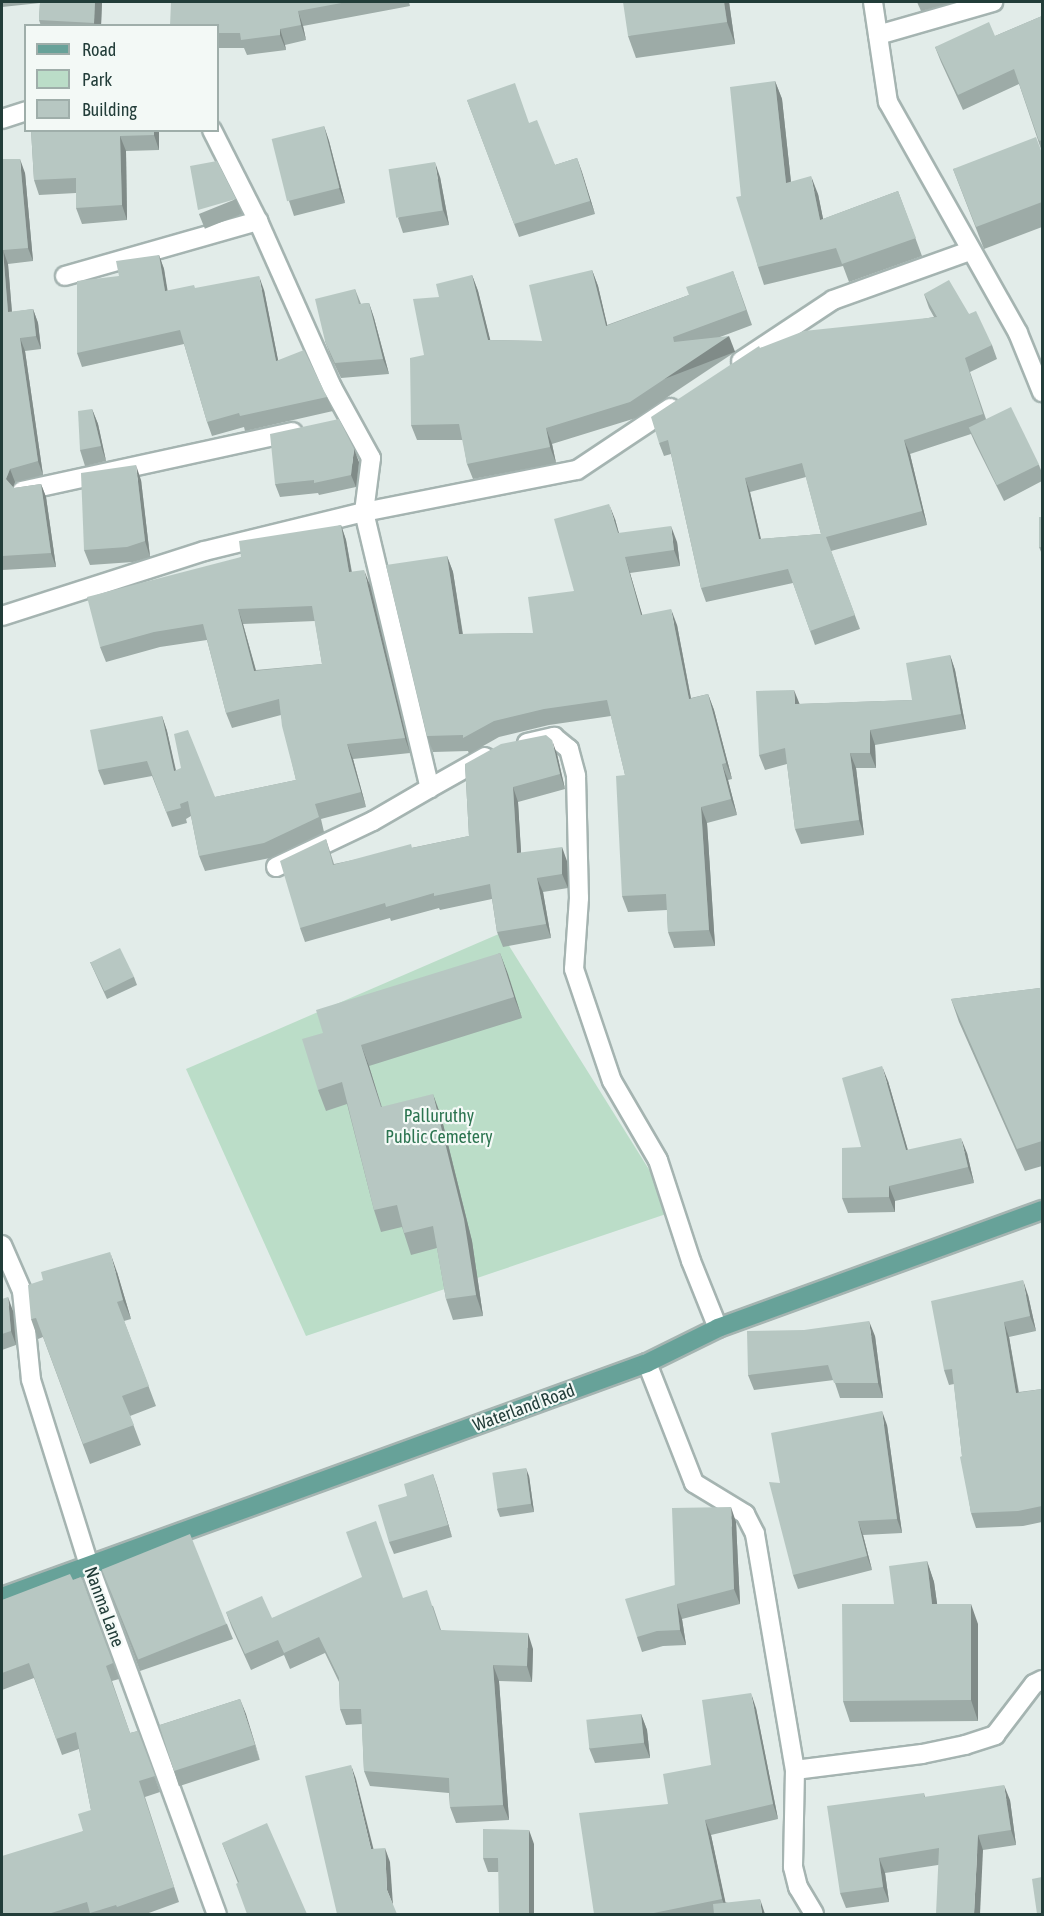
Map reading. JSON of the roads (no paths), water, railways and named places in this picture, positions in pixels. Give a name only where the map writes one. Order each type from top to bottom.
[{"type":"main road","name":"Waterland Road","points":[[2,1597],[647,1363],[718,1328],[1042,1210]]},
{"type":"street","points":[[873,2],[888,102],[1018,333],[1042,392]]},
{"type":"street","points":[[878,35],[993,2]]},
{"type":"street","points":[[2,119],[24,112]]},
{"type":"street","points":[[213,132],[258,221],[333,387],[371,458],[364,512],[430,788]]},
{"type":"street","points":[[65,276],[258,221]]},
{"type":"street","points":[[725,372],[833,300],[970,251]]},
{"type":"street","points":[[2,616],[204,551],[364,512],[577,470],[685,398]]},
{"type":"street","points":[[22,491],[350,419]]},
{"type":"street","points":[[276,867],[373,822],[430,788],[507,747],[554,737],[569,749],[576,776],[578,876],[574,969],[612,1081],[658,1160],[691,1261],[718,1328]]},
{"type":"street","name":"Nanma Lane","points":[[2,1245],[22,1291],[31,1380],[88,1565],[218,1914]]},
{"type":"street","points":[[647,1363],[694,1483],[746,1514],[755,1534],[795,1770],[793,1867],[798,1887],[814,1914]]},
{"type":"street","points":[[795,1770],[922,1754],[965,1745],[994,1735],[1034,1684],[1042,1680]]},
{"type":"park label","name":"Palluruthy Public Cemetery","points":[[439,1127]]}]
